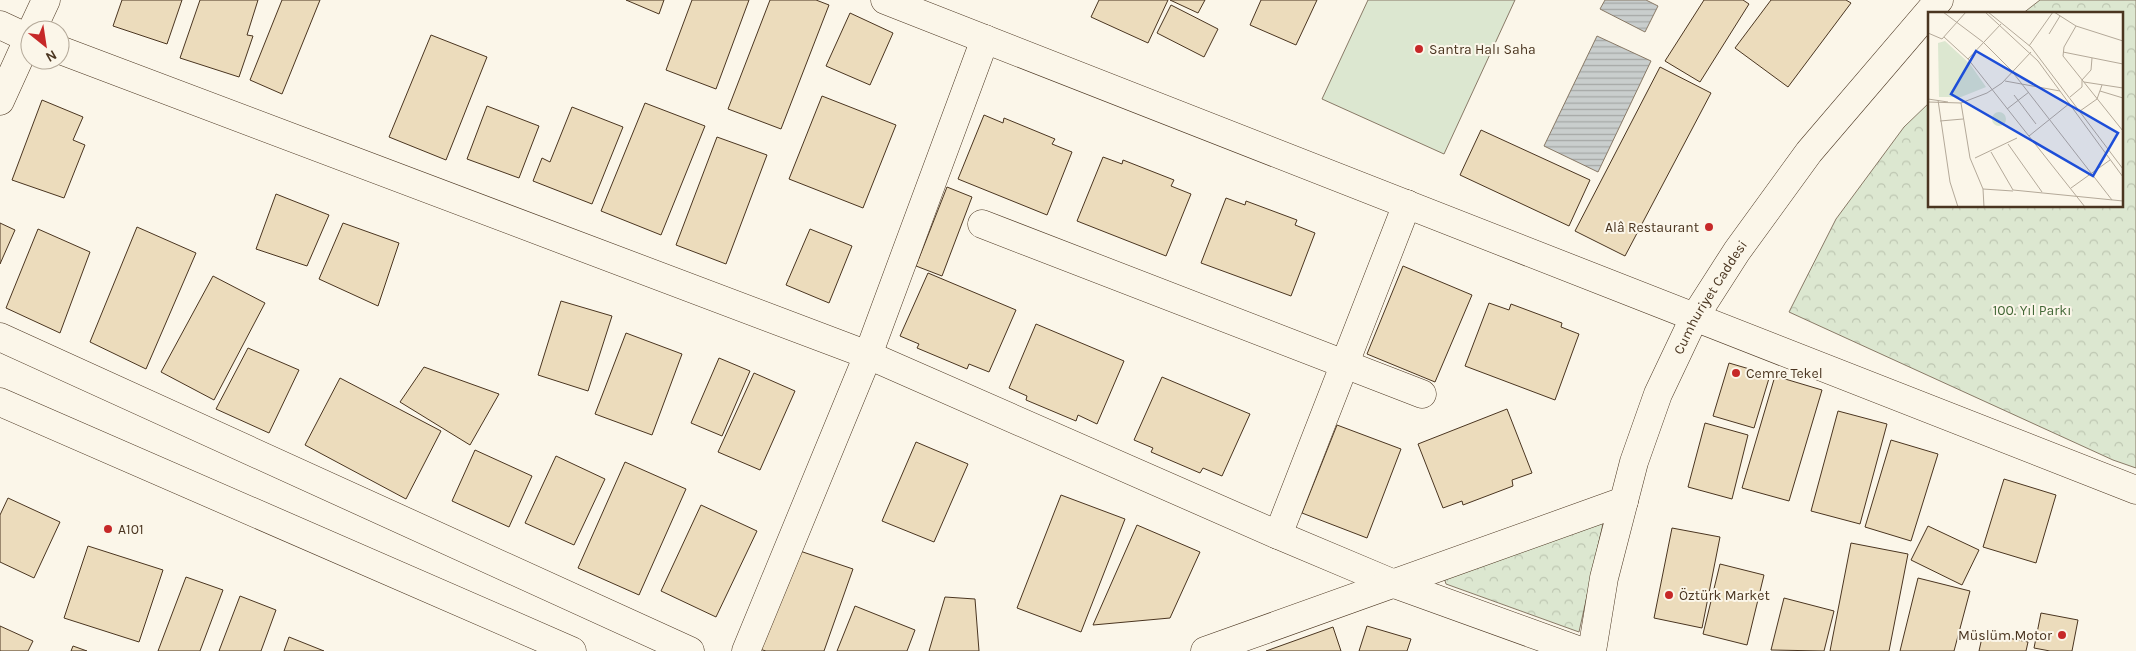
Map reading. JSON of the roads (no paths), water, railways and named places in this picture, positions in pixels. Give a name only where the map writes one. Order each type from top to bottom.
[{"type":"street","points":[[37,20],[46,0]]},
{"type":"street","points":[[885,0],[2136,490]]},
{"type":"street","name":"Cumhuriyet Caddesi","points":[[1929,12],[1939,0]]},
{"type":"street","name":"Cumhuriyet Caddesi","points":[[1592,651],[1604,578],[1634,462],[1658,394],[1694,318],[1737,251],[1808,152],[1928,13]]},
{"type":"street","points":[[0,25],[20,32]]},
{"type":"street","points":[[746,651],[868,354],[985,39]]},
{"type":"street","points":[[70,54],[868,354],[1278,535],[1392,583],[1580,651]]},
{"type":"street","points":[[0,101],[20,57]]},
{"type":"street","points":[[1278,535],[1407,204]]},
{"type":"street","points":[[982,224],[1422,394]]},
{"type":"street","points":[[0,337],[690,651]]},
{"type":"street","points":[[0,402],[572,651]]},
{"type":"street","points":[[1205,651],[1624,501]]},
{"type":"place","name":"Santra Halı Saha","points":[[1419,49]]},
{"type":"place","name":"Alâ Restaurant","points":[[1709,227]]},
{"type":"place","name":"Cemre Tekel","points":[[1736,373]]},
{"type":"place","name":"A101","points":[[108,529]]},
{"type":"place","name":"Öztürk Market","points":[[1669,595]]},
{"type":"place","name":"Müslüm Motor","points":[[2062,635]]},
{"type":"park label","name":"100. Yıl Parkı","points":[[2032,310]]}]
